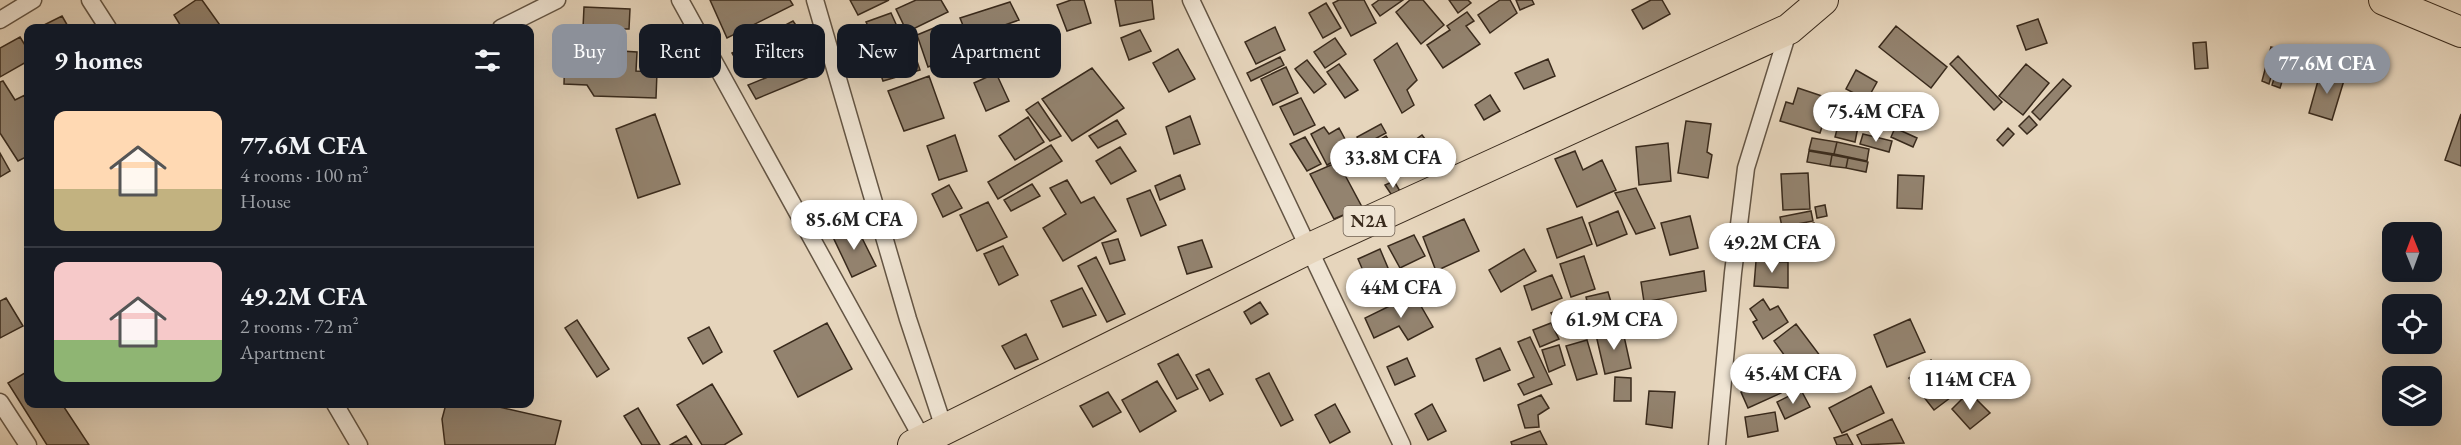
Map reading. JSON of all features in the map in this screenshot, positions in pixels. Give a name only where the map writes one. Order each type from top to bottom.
[{"type":"highway","name":"N2A","points":[[927,437],[1310,248],[1789,29],[1823,0]]},
{"type":"highway","points":[[2384,0],[2461,32]]},
{"type":"street","points":[[0,20],[33,0]]},
{"type":"street","points":[[90,0],[105,24]]},
{"type":"street","points":[[509,24],[557,0]]},
{"type":"street","points":[[680,0],[927,437]]},
{"type":"street","points":[[815,0],[908,319],[927,437]]},
{"type":"street","points":[[1191,0],[1402,445]]},
{"type":"street","points":[[1717,445],[1733,273],[1746,168],[1789,29]]},
{"type":"street","points":[[0,402],[28,445]]},
{"type":"street","points":[[337,408],[359,445]]},
{"type":"building","points":[[196,0],[202,0],[219,24],[180,24],[174,15]]},
{"type":"building","points":[[710,0],[790,0],[793,5],[755,24],[733,24],[733,35],[727,38]]},
{"type":"building","points":[[850,0],[889,0],[858,15]]},
{"type":"building","points":[[916,0],[941,0],[948,12],[918,27],[918,24],[903,24],[896,9]]},
{"type":"building","points":[[1071,0],[1084,0],[1091,23],[1067,31],[1057,5]]},
{"type":"building","points":[[1115,0],[1152,0],[1154,19],[1120,26]]},
{"type":"building","points":[[1339,0],[1364,0],[1376,23],[1351,36],[1333,3]]},
{"type":"building","points":[[1379,0],[1403,0],[1380,16],[1372,5]]},
{"type":"building","points":[[1410,0],[1423,0],[1444,25],[1421,44],[1396,12]]},
{"type":"building","points":[[1449,0],[1468,0],[1471,3],[1458,13]]},
{"type":"building","points":[[1500,0],[1510,0],[1517,13],[1490,33],[1478,15]]},
{"type":"building","points":[[1516,0],[1532,0],[1534,4],[1520,10]]},
{"type":"building","points":[[1651,0],[1662,0],[1670,14],[1643,29],[1632,10]]},
{"type":"building","points":[[1010,2],[1019,20],[1008,24],[962,24],[960,18]]},
{"type":"building","points":[[1326,3],[1341,28],[1323,38],[1309,13]]},
{"type":"building","points":[[584,7],[630,9],[629,29],[627,29],[627,24],[583,24]]},
{"type":"building","points":[[1467,12],[1474,21],[1466,26],[1480,44],[1443,68],[1427,45],[1450,30],[1447,26]]},
{"type":"building","points":[[891,13],[896,24],[867,24],[866,22]]},
{"type":"building","points":[[62,16],[67,24],[46,24]]},
{"type":"building","points":[[2038,19],[2047,43],[2026,50],[2017,26]]},
{"type":"building","points":[[1896,26],[1947,67],[1931,88],[1879,47]]},
{"type":"building","points":[[1275,27],[1285,50],[1256,64],[1245,42]]},
{"type":"building","points":[[930,30],[930,66],[928,67],[918,38],[918,35]]},
{"type":"building","points":[[1140,30],[1151,51],[1129,60],[1121,38]]},
{"type":"building","points":[[20,37],[24,44],[24,63],[0,77],[0,48]]},
{"type":"building","points":[[1335,38],[1346,54],[1325,68],[1314,52]]},
{"type":"building","points":[[2206,42],[2208,68],[2195,69],[2193,43]]},
{"type":"building","points":[[1397,43],[1417,80],[1407,90],[1414,105],[1402,113],[1374,60]]},
{"type":"building","points":[[2271,47],[2279,49],[2269,84],[2262,81]]},
{"type":"building","points":[[1178,49],[1195,79],[1169,92],[1153,63]]},
{"type":"building","points":[[627,51],[637,52],[636,71],[639,71],[639,78],[657,78],[656,98],[594,96],[587,85],[564,84],[564,78],[627,78]]},
{"type":"building","points":[[2283,51],[2291,53],[2280,88],[2272,85]]},
{"type":"building","points":[[1958,56],[2002,102],[1994,110],[1950,64]]},
{"type":"building","points":[[1280,57],[1284,65],[1251,81],[1247,73]]},
{"type":"building","points":[[1548,59],[1555,76],[1524,89],[1515,73]]},
{"type":"building","points":[[1307,60],[1326,84],[1314,93],[1295,69]]},
{"type":"building","points":[[1339,64],[1358,90],[1345,98],[1327,72]]},
{"type":"building","points":[[2026,64],[2049,83],[2023,115],[1999,96]]},
{"type":"building","points":[[1286,67],[1298,93],[1273,105],[1261,79]]},
{"type":"building","points":[[1092,68],[1124,108],[1072,141],[1042,99]]},
{"type":"building","points":[[1856,70],[1877,82],[1867,100],[1846,89]]},
{"type":"building","points":[[2321,70],[2345,77],[2332,120],[2309,113]]},
{"type":"building","points":[[929,76],[944,118],[904,131],[888,91]]},
{"type":"building","points":[[765,78],[807,78],[756,99],[748,85]]},
{"type":"building","points":[[985,78],[998,78],[1009,101],[986,111],[974,83]]},
{"type":"building","points":[[2063,79],[2071,86],[2040,120],[2032,112]]},
{"type":"building","points":[[3,81],[15,100],[24,96],[24,158],[18,161],[0,133],[0,82]]},
{"type":"building","points":[[1798,88],[1831,99],[1820,133],[1780,121],[1786,102],[1793,104]]},
{"type":"building","points":[[1843,94],[1864,104],[1861,109],[1840,99]]},
{"type":"building","points":[[1490,95],[1500,111],[1484,120],[1475,105]]},
{"type":"building","points":[[1301,98],[1315,125],[1294,135],[1280,107]]},
{"type":"building","points":[[1834,101],[1852,109],[1848,118],[1829,110]]},
{"type":"building","points":[[1038,102],[1061,136],[1050,141],[1026,110]]},
{"type":"building","points":[[655,114],[680,184],[638,198],[616,129]]},
{"type":"building","points":[[2461,114],[2461,166],[2445,160]]},
{"type":"building","points":[[1190,116],[1200,144],[1174,154],[1166,127]]},
{"type":"building","points":[[2029,116],[2037,125],[2027,134],[2019,126]]},
{"type":"building","points":[[1028,117],[1044,142],[1015,160],[999,136]]},
{"type":"building","points":[[1117,120],[1126,134],[1098,148],[1089,136]]},
{"type":"building","points":[[1686,121],[1711,124],[1707,152],[1712,155],[1708,178],[1678,173]]},
{"type":"building","points":[[1839,122],[1858,127],[1855,142],[1835,137]]},
{"type":"building","points":[[1381,124],[1386,133],[1362,146],[1357,137]]},
{"type":"building","points":[[1324,127],[1329,134],[1339,128],[1352,152],[1327,165],[1311,134]]},
{"type":"building","points":[[1895,128],[1917,138],[1913,147],[1891,137]]},
{"type":"building","points":[[2008,128],[2014,134],[2003,146],[1997,140]]},
{"type":"building","points":[[1863,134],[1892,141],[1889,152],[1860,144]]},
{"type":"building","points":[[955,135],[967,171],[939,180],[927,146]]},
{"type":"building","points":[[1422,135],[1438,156],[1416,173],[1401,150]]},
{"type":"building","points":[[1386,136],[1407,168],[1391,180],[1369,146]]},
{"type":"building","points":[[1305,137],[1321,164],[1307,171],[1290,144]]},
{"type":"building","points":[[1812,138],[1837,142],[1834,154],[1809,150]]},
{"type":"building","points":[[1837,142],[1869,149],[1867,161],[1834,154]]},
{"type":"building","points":[[1668,143],[1671,181],[1639,185],[1636,147]]},
{"type":"building","points":[[1051,145],[1062,161],[998,199],[988,182]]},
{"type":"building","points":[[1120,147],[1136,171],[1111,184],[1096,161]]},
{"type":"building","points":[[1575,151],[1583,170],[1602,160],[1616,190],[1577,207],[1555,159]]},
{"type":"building","points":[[1809,151],[1832,155],[1830,166],[1807,162]]},
{"type":"building","points":[[0,153],[10,171],[0,177]]},
{"type":"building","points":[[1832,155],[1848,158],[1846,168],[1830,166]]},
{"type":"building","points":[[1848,158],[1868,162],[1866,172],[1846,168]]},
{"type":"building","points":[[1338,162],[1362,207],[1334,219],[1310,174]]},
{"type":"building","points":[[1808,173],[1810,209],[1783,210],[1781,174]]},
{"type":"building","points":[[1180,175],[1185,189],[1160,200],[1155,186]]},
{"type":"building","points":[[1898,175],[1924,176],[1922,209],[1897,208]]},
{"type":"building","points":[[1067,180],[1081,203],[1094,197],[1116,231],[1063,261],[1043,228],[1066,214],[1050,188]]},
{"type":"building","points":[[1394,181],[1401,193],[1393,197],[1385,185]]},
{"type":"building","points":[[1032,184],[1040,196],[1011,211],[1004,200]]},
{"type":"building","points":[[949,185],[962,208],[943,217],[932,194]]},
{"type":"building","points":[[1636,188],[1655,228],[1636,234],[1615,193]]},
{"type":"building","points":[[1150,190],[1166,225],[1141,236],[1127,199]]},
{"type":"building","points":[[988,202],[1007,237],[977,251],[960,215]]},
{"type":"building","points":[[1825,205],[1827,216],[1817,218],[1815,207]]},
{"type":"building","points":[[1618,211],[1627,234],[1597,246],[1589,223]]},
{"type":"building","points":[[1811,211],[1813,221],[1782,227],[1780,217]]},
{"type":"building","points":[[1690,216],[1698,248],[1670,255],[1661,223]]},
{"type":"building","points":[[1582,217],[1592,244],[1557,258],[1547,229]]},
{"type":"building","points":[[1464,219],[1479,251],[1436,271],[1423,237]]},
{"type":"building","points":[[1814,223],[1817,233],[1807,236],[1804,226]]},
{"type":"building","points":[[855,224],[876,266],[852,277],[832,235]]},
{"type":"building","points":[[1414,235],[1425,256],[1400,268],[1388,246]]},
{"type":"building","points":[[1118,239],[1125,260],[1110,264],[1102,243]]},
{"type":"building","points":[[1202,240],[1212,267],[1187,274],[1178,247]]},
{"type":"building","points":[[1003,246],[1018,275],[999,285],[984,254]]},
{"type":"building","points":[[1380,249],[1396,287],[1367,301],[1355,276],[1364,273],[1358,259]]},
{"type":"building","points":[[1524,249],[1536,271],[1501,292],[1489,270]]},
{"type":"building","points":[[1584,256],[1595,289],[1571,297],[1560,264]]},
{"type":"building","points":[[1096,257],[1125,314],[1107,322],[1078,266]]},
{"type":"building","points":[[1756,261],[1788,262],[1788,288],[1754,286]]},
{"type":"building","points":[[1704,271],[1706,291],[1644,302],[1641,282]]},
{"type":"building","points":[[1552,275],[1562,298],[1532,310],[1524,286]]},
{"type":"building","points":[[1082,288],[1096,315],[1063,327],[1051,301]]},
{"type":"building","points":[[1608,292],[1617,322],[1594,329],[1586,297]]},
{"type":"building","points":[[1414,294],[1433,327],[1408,340],[1399,326],[1374,338],[1365,318]]},
{"type":"building","points":[[6,298],[23,326],[0,338],[0,301]]},
{"type":"building","points":[[1763,299],[1770,310],[1778,306],[1788,322],[1763,339],[1753,322],[1757,320],[1750,309]]},
{"type":"building","points":[[1260,302],[1268,314],[1251,324],[1244,312]]},
{"type":"building","points":[[1572,306],[1585,331],[1564,337],[1551,313]]},
{"type":"building","points":[[1910,319],[1925,352],[1887,367],[1874,335]]},
{"type":"building","points":[[577,320],[609,369],[597,377],[565,328]]},
{"type":"building","points":[[827,323],[852,369],[798,397],[774,351]]},
{"type":"building","points":[[1551,323],[1559,339],[1540,347],[1533,330]]},
{"type":"building","points":[[1796,324],[1821,357],[1798,374],[1774,341]]},
{"type":"building","points":[[709,327],[722,352],[703,364],[688,338]]},
{"type":"building","points":[[1622,327],[1631,368],[1605,374],[1596,335]]},
{"type":"building","points":[[1026,334],[1038,359],[1015,369],[1002,346]]},
{"type":"building","points":[[1530,337],[1552,384],[1524,395],[1518,384],[1534,377],[1518,342]]},
{"type":"building","points":[[1587,340],[1597,374],[1577,380],[1566,346]]},
{"type":"building","points":[[1559,345],[1565,365],[1549,372],[1542,350]]},
{"type":"building","points":[[1500,348],[1510,370],[1484,381],[1476,359]]},
{"type":"building","points":[[1178,354],[1198,389],[1177,399],[1158,364]]},
{"type":"building","points":[[1407,358],[1415,376],[1395,385],[1387,367]]},
{"type":"building","points":[[1931,360],[1958,392],[1934,410],[1909,378]]},
{"type":"building","points":[[1209,369],[1223,394],[1210,401],[1196,375]]},
{"type":"building","points":[[24,373],[24,408],[65,408],[89,445],[47,445],[8,383]]},
{"type":"building","points":[[1269,373],[1293,420],[1281,426],[1256,379]]},
{"type":"building","points":[[1615,377],[1631,378],[1631,401],[1614,401]]},
{"type":"building","points":[[1773,377],[1781,393],[1748,408],[1741,392]]},
{"type":"building","points":[[1157,381],[1176,411],[1140,432],[1122,400]]},
{"type":"building","points":[[712,384],[742,434],[724,445],[702,445],[677,405]]},
{"type":"building","points":[[1871,386],[1884,413],[1842,433],[1829,408]]},
{"type":"building","points":[[1801,390],[1810,407],[1785,419],[1777,402]]},
{"type":"building","points":[[1649,391],[1675,392],[1672,428],[1646,424]]},
{"type":"building","points":[[1108,392],[1121,412],[1093,427],[1080,406]]},
{"type":"building","points":[[1969,392],[1990,413],[1970,429],[1952,409]]},
{"type":"building","points":[[1541,395],[1549,408],[1538,415],[1539,427],[1525,428],[1518,405]]},
{"type":"building","points":[[1335,404],[1350,432],[1330,443],[1315,415]]},
{"type":"building","points":[[1432,404],[1446,431],[1428,440],[1415,414]]},
{"type":"building","points":[[445,408],[504,408],[561,421],[555,445],[445,445],[442,419]]},
{"type":"building","points":[[638,408],[660,445],[642,445],[624,416]]},
{"type":"building","points":[[1775,412],[1778,431],[1748,437],[1745,417]]},
{"type":"building","points":[[1892,419],[1904,443],[1862,445],[1857,435]]},
{"type":"building","points":[[1540,431],[1547,445],[1512,445],[1511,442]]},
{"type":"building","points":[[1847,434],[1853,445],[1837,445],[1834,438]]},
{"type":"building","points":[[686,436],[692,445],[670,445]]}]
